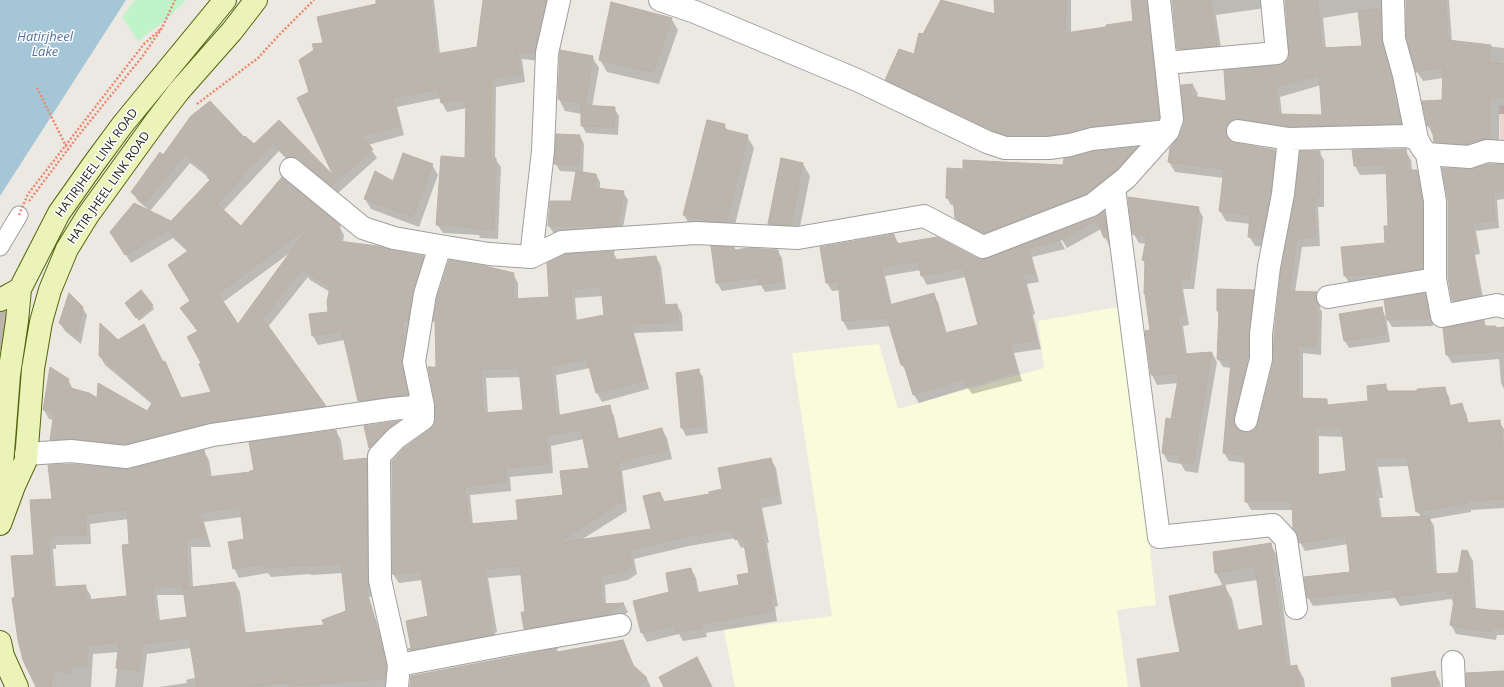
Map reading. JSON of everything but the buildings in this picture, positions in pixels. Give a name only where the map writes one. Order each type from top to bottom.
[{"type":"main road","name":"HATIRJHEEL LINK ROAD","points":[[0,491],[9,375],[20,289],[60,213],[95,162],[123,124],[225,0]]},
{"type":"main road","name":"HATIR JHEEL LINK ROAD","points":[[0,524],[14,486],[26,460],[33,369],[42,322],[50,290],[67,249],[88,215],[156,121],[179,91],[232,31],[256,0]]},
{"type":"main road","points":[[0,300],[20,289]]},
{"type":"main road","points":[[0,642],[3,656],[17,687]]},
{"type":"street","points":[[531,257],[543,151],[547,52],[559,0]]},
{"type":"street","points":[[660,0],[695,12],[857,80],[987,142],[1005,148],[1049,148],[1070,145],[1092,139],[1168,131]]},
{"type":"street","points":[[291,169],[363,228],[394,238],[489,254],[531,257],[562,242],[696,233],[798,238],[924,216],[983,247],[1092,205],[1126,178],[1168,131],[1172,119],[1159,0]]},
{"type":"street","points":[[1166,63],[1277,53],[1272,0]]},
{"type":"street","points":[[1393,0],[1394,39],[1435,201],[1435,279],[1442,316],[1497,305],[1504,307]]},
{"type":"street","points":[[1238,131],[1289,139],[1406,136],[1422,146],[1469,157],[1487,151],[1504,152]]},
{"type":"street","points":[[1246,420],[1261,359],[1261,334],[1269,267],[1283,194],[1289,139]]},
{"type":"street","points":[[1114,188],[1159,537],[1273,525],[1286,539],[1296,608]]},
{"type":"street","points":[[0,247],[19,214]]},
{"type":"street","points":[[397,687],[399,665],[380,580],[379,456],[396,438],[423,419],[424,406],[414,362],[425,294],[440,246]]},
{"type":"street","points":[[1328,297],[1435,279]]},
{"type":"street","points":[[26,454],[71,450],[126,457],[212,435],[392,409],[424,406]]},
{"type":"street","points":[[399,665],[620,625]]},
{"type":"street","points":[[1453,662],[1454,687]]},
{"type":"path","points":[[19,214],[142,57],[162,28],[175,0]]},
{"type":"path","points":[[196,104],[258,58],[314,0]]},
{"type":"path","points":[[19,214],[28,194],[144,44],[162,28]]},
{"type":"path","points":[[37,88],[68,150]]},
{"type":"shaded area","points":[[135,0],[186,0],[168,18],[138,41],[122,17]]},
{"type":"shaded area","points":[[1504,105],[1504,148],[1500,148],[1499,106]]},
{"type":"shaded area","points":[[1123,306],[1156,605],[1117,610],[1128,687],[735,687],[724,630],[832,616],[792,353],[879,344],[898,409],[1044,368],[1038,321]]},
{"type":"water","name":"Hatirjheel Lake","points":[[0,0],[126,0],[0,196]]}]
